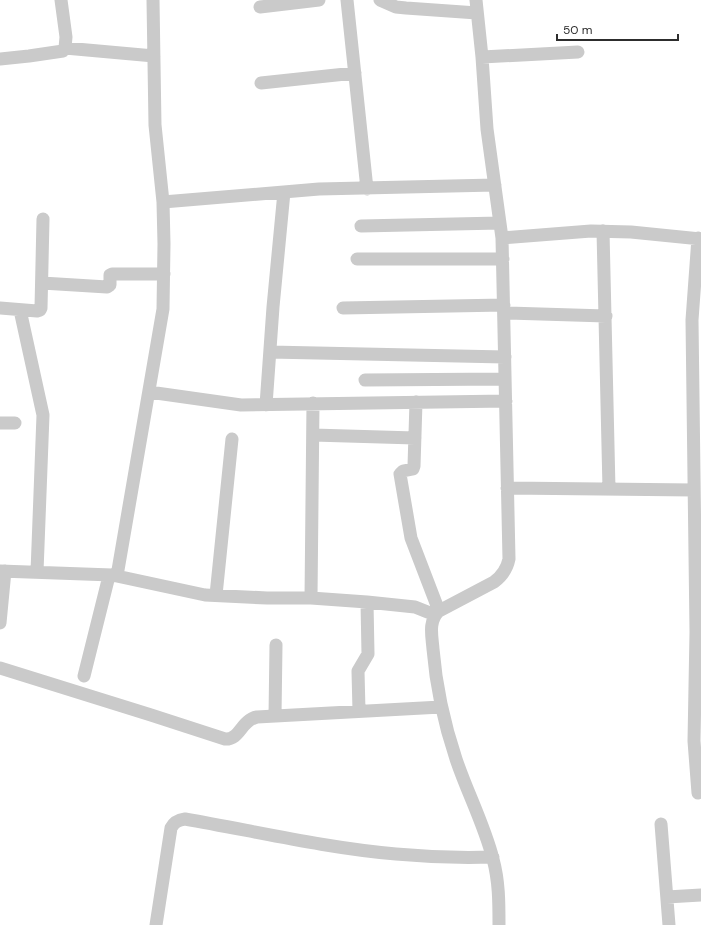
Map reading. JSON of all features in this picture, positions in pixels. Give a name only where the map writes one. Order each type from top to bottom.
[{"type":"street","points":[[61,0],[66,36],[65,48]]},
{"type":"street","points":[[84,676],[109,576],[116,573],[118,570],[162,309],[164,274],[163,202],[155,125],[153,0]]},
{"type":"street","points":[[260,7],[319,0]]},
{"type":"street","points":[[347,0],[367,189]]},
{"type":"street","points":[[380,0],[396,7],[406,8],[476,6],[482,57],[487,129],[502,238],[509,559],[505,572],[494,582],[437,613],[431,628],[434,664],[441,706],[456,759],[493,857],[499,886],[499,925]]},
{"type":"street","points":[[0,59],[59,52],[65,48],[154,56]]},
{"type":"street","points":[[482,57],[578,52]]},
{"type":"street","points":[[261,83],[355,73]]},
{"type":"street","points":[[163,202],[319,189],[495,185]]},
{"type":"street","points":[[266,405],[273,307],[284,192]]},
{"type":"street","points":[[0,308],[40,310],[41,308],[43,219]]},
{"type":"street","points":[[361,226],[500,223]]},
{"type":"street","points":[[502,238],[591,231],[631,232],[699,239],[692,320],[697,353],[694,490],[698,513],[698,606],[694,741],[698,793]]},
{"type":"street","points":[[603,232],[609,489]]},
{"type":"street","points":[[357,259],[503,259]]},
{"type":"street","points":[[42,283],[107,287],[110,285],[109,278],[112,274],[164,274]]},
{"type":"street","points":[[343,308],[504,309],[606,316]]},
{"type":"street","points":[[20,310],[43,415],[37,572]]},
{"type":"street","points":[[270,352],[505,357]]},
{"type":"street","points":[[365,380],[505,379]]},
{"type":"street","points":[[149,392],[234,405],[506,401]]},
{"type":"street","points":[[416,402],[413,469],[403,471],[400,474],[411,538],[437,613]]},
{"type":"street","points":[[311,598],[313,403]]},
{"type":"street","points":[[0,423],[15,423]]},
{"type":"street","points":[[312,435],[415,438]]},
{"type":"street","points":[[216,595],[232,439]]},
{"type":"street","points":[[507,488],[694,490]]},
{"type":"street","points":[[0,623],[2,571],[112,575],[193,593],[367,602],[415,607],[437,613]]},
{"type":"street","points":[[359,711],[358,671],[368,654],[367,602]]},
{"type":"street","points":[[275,716],[276,645]]},
{"type":"street","points":[[0,668],[230,740],[235,737],[246,722],[251,718],[441,706]]},
{"type":"street","points":[[156,925],[171,828],[173,824],[180,820],[185,819],[325,844],[396,854],[464,858],[493,857]]},
{"type":"street","points":[[661,824],[669,925]]},
{"type":"street","points":[[667,897],[701,895]]}]
